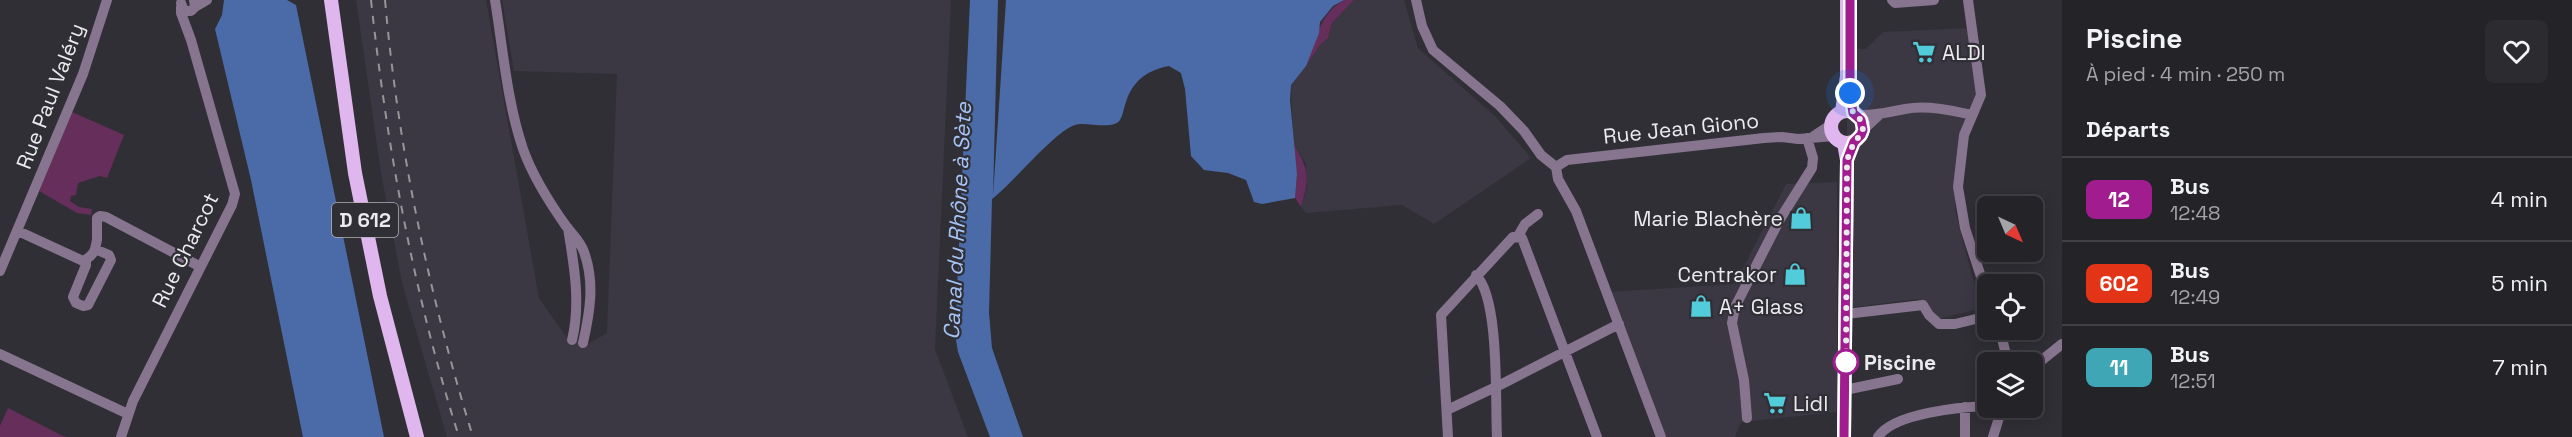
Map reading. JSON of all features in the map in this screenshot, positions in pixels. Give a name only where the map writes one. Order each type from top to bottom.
[{"type":"main road","name":"D 612","points":[[331,0],[355,173],[383,307],[417,437]]},
{"type":"main road","points":[[1848,0],[1847,76],[1851,114]]},
{"type":"main road","points":[[1841,136],[1861,135],[1863,130],[1861,120],[1851,114],[1835,117],[1847,160],[1844,437]]},
{"type":"street","name":"Rue Paul Valéry","points":[[0,272],[2,259],[18,231],[83,74],[107,0]]},
{"type":"street","points":[[180,3],[186,11],[207,0]]},
{"type":"street","points":[[495,0],[516,125],[529,166],[585,253],[590,280],[583,343]]},
{"type":"street","points":[[1416,0],[1422,26],[1433,50],[1500,106],[1524,131],[1541,155],[1556,167],[1558,179],[1576,211],[1661,437]]},
{"type":"street","points":[[1892,0],[1895,3],[1934,0]]},
{"type":"street","points":[[1965,0],[1981,95],[1964,135],[1959,196],[1965,228],[1980,274]]},
{"type":"street","name":"Rue Charcot","points":[[121,437],[128,414],[199,266],[232,205],[235,194],[191,40],[181,13],[180,3]]},
{"type":"street","name":"Rue Charcot","points":[[191,40],[194,5]]},
{"type":"street","points":[[1851,114],[1878,116],[1916,108],[1944,109],[1971,116]]},
{"type":"street","points":[[1863,130],[1878,116]]},
{"type":"street","points":[[1747,418],[1744,380],[1732,323],[1735,307],[1780,219],[1812,168],[1814,161],[1809,138],[1841,136]]},
{"type":"street","name":"Rue Jean Giono","points":[[1556,167],[1567,160],[1764,138],[1809,138]]},
{"type":"street","points":[[1448,437],[1441,315],[1476,275],[1513,237],[1518,236],[1525,224],[1538,214]]},
{"type":"street","points":[[94,249],[109,255],[111,260],[88,304],[83,306],[76,303],[73,297],[86,260],[94,249],[97,240],[97,218],[100,216],[106,217],[199,266]]},
{"type":"street","points":[[567,228],[576,279],[586,315]]},
{"type":"street","points":[[18,231],[78,260],[86,260]]},
{"type":"street","points":[[1518,236],[1522,238],[1597,437]]},
{"type":"street","points":[[1476,275],[1481,279],[1490,307],[1497,437]]},
{"type":"street","points":[[572,340],[576,325],[576,279]]},
{"type":"street","points":[[1846,314],[1923,304],[1929,315],[1939,324],[1955,324],[1977,319]]},
{"type":"street","points":[[576,325],[586,315]]},
{"type":"street","points":[[1447,410],[1619,324]]},
{"type":"street","points":[[2043,359],[2062,344]]},
{"type":"street","points":[[0,354],[128,414]]},
{"type":"street","points":[[1845,390],[1898,379]]},
{"type":"street","points":[[1878,437],[1894,424],[1933,412],[1977,406]]},
{"type":"street","points":[[1965,407],[1965,437]]},
{"type":"street","points":[[1993,437],[1998,418]]},
{"type":"shaded area","points":[[356,0],[486,0],[539,298],[567,338],[588,344],[607,333],[617,74],[514,71],[502,0],[951,0],[935,349],[968,437],[447,437],[402,283],[381,173]]},
{"type":"shaded area","points":[[1344,0],[1354,0],[1332,23],[1328,38],[1320,45],[1306,66],[1324,20]]},
{"type":"shaded area","points":[[1354,0],[1404,0],[1418,48],[1496,117],[1531,158],[1434,224],[1402,205],[1306,213],[1301,207],[1307,188],[1306,164],[1293,143],[1291,85],[1320,45],[1328,38],[1332,23]]},
{"type":"shaded area","points":[[1970,28],[1978,93],[1961,144],[1955,210],[1976,290],[1977,309],[1934,320],[1918,299],[1847,308],[1847,48],[1866,49],[1883,32]]},
{"type":"shaded area","points":[[72,112],[124,135],[107,178],[100,176],[78,183],[76,195],[71,196],[70,201],[79,207],[92,209],[91,215],[77,213],[39,191]]},
{"type":"shaded area","points":[[1293,143],[1305,167],[1307,180],[1301,207],[1295,198],[1297,174]]},
{"type":"shaded area","points":[[1837,182],[1837,412],[1741,422],[1735,437],[1664,437],[1607,292],[1735,284],[1786,184]]},
{"type":"shaded area","points":[[8,408],[67,437],[0,437],[0,426]]},
{"type":"water","points":[[224,0],[287,0],[296,5],[384,437],[303,437],[251,180],[215,29],[222,15]]},
{"type":"water","points":[[970,0],[998,0],[993,196],[1006,0],[1344,0],[1333,6],[1320,22],[1319,33],[1306,66],[1291,85],[1290,100],[1297,174],[1295,198],[1262,204],[1254,202],[1246,180],[1228,173],[1204,170],[1191,156],[1185,89],[1181,73],[1169,66],[1148,73],[1137,82],[1129,94],[1120,120],[1111,125],[1080,124],[1067,129],[1045,147],[992,199],[989,313],[992,348],[1023,437],[990,437],[958,352],[955,334]]},
{"type":"railway","points":[[371,0],[385,111],[404,221],[429,330],[459,437]]},
{"type":"railway","points":[[385,0],[398,111],[417,221],[443,330],[473,437]]},
{"type":"bus line","name":"12","points":[[1844,437],[1847,160],[1854,142],[1863,130],[1861,120],[1853,113],[1850,93],[1850,0]]},
{"type":"place","name":"ALDI","points":[[1924,52]]},
{"type":"place","name":"Marie Blachère","points":[[1801,218]]},
{"type":"place","name":"Centrakor","points":[[1795,274]]},
{"type":"place","name":"A+ Glass","points":[[1701,306]]},
{"type":"place","name":"Piscine","points":[[1846,362]]},
{"type":"place","name":"Lidl","points":[[1775,403]]},
{"type":"route","points":[[1846,362],[1847,160],[1854,142],[1863,130],[1861,120],[1853,113],[1850,93]]},
{"type":"water label","name":"Canal du Rhône à Sète","points":[[957,221]]}]
